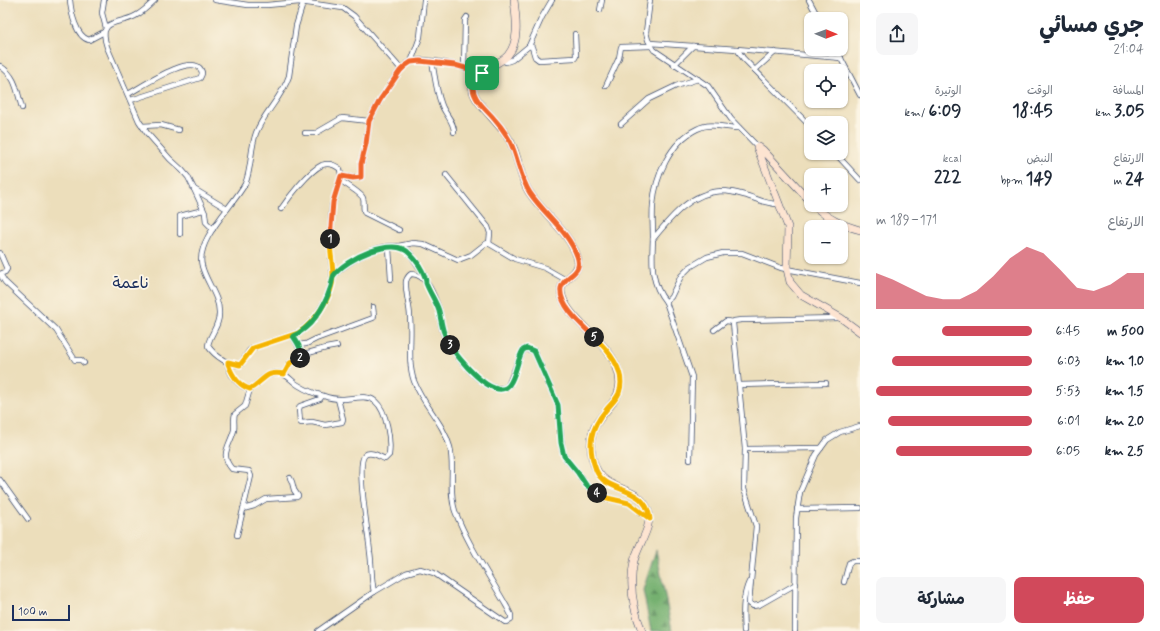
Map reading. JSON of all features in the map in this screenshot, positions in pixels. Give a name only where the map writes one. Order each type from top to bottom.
[{"type":"street","points":[[70,0],[73,19],[86,40],[89,40],[105,30],[116,21],[137,16],[155,0]]},
{"type":"street","points":[[104,0],[102,13],[107,47],[142,126],[170,159],[188,177],[203,210],[206,222],[213,229]]},
{"type":"street","points":[[215,0],[267,5],[304,1],[346,9],[357,19],[401,69]]},
{"type":"street","points":[[411,62],[420,37],[424,0]]},
{"type":"street","points":[[514,0],[516,22],[514,43],[508,55],[502,60],[490,65],[477,79],[473,87],[476,97],[509,138],[523,179],[530,193],[562,231],[578,257],[579,262],[577,270],[562,285],[561,290],[564,301],[574,317],[602,345],[612,358],[617,368],[620,380],[618,396],[598,420],[592,433],[591,450],[599,475],[606,481],[641,498],[646,506],[650,519],[638,549],[632,575],[634,607],[642,631]]},
{"type":"street","points":[[502,60],[509,62],[529,46],[542,17],[552,0]]},
{"type":"street","points":[[600,10],[602,0]]},
{"type":"street","points":[[650,0],[646,32],[650,45],[654,50],[674,65],[698,79],[711,90],[725,112],[739,128],[763,150],[804,194]]},
{"type":"street","points":[[809,0],[815,12]]},
{"type":"street","points":[[281,209],[298,187],[322,165],[329,164],[338,167],[341,172],[333,202],[330,230],[333,276],[327,298],[315,318],[304,330],[293,336],[253,348],[240,365],[228,362],[208,346],[208,342],[219,319],[219,310],[216,298],[202,268],[201,261],[205,244],[213,229],[243,187],[247,178],[258,128],[284,89],[288,80],[296,26],[304,1]]},
{"type":"street","points":[[464,68],[465,20],[467,17]]},
{"type":"street","points":[[529,46],[532,48],[535,57],[538,60],[574,58],[576,56],[575,34]]},
{"type":"street","points":[[606,86],[619,58],[621,47],[650,45],[693,46],[737,48],[840,58],[859,90],[860,95]]},
{"type":"street","points":[[674,65],[693,46]]},
{"type":"street","points":[[737,48],[743,58],[804,121]]},
{"type":"street","points":[[755,70],[775,52]]},
{"type":"street","points":[[340,178],[361,177],[361,164],[366,144],[369,121],[380,100],[401,69],[411,62],[416,61],[432,62],[482,73]]},
{"type":"street","points":[[432,62],[441,104],[454,125],[454,132]]},
{"type":"street","points":[[128,94],[161,75],[184,65],[192,64],[199,66],[202,71],[200,78],[131,100]]},
{"type":"street","points":[[0,66],[8,71],[13,79],[22,108]]},
{"type":"street","points":[[621,124],[649,99],[676,86],[698,79]]},
{"type":"street","points":[[305,133],[318,133],[342,118],[369,121]]},
{"type":"street","points":[[690,460],[692,377],[666,302],[653,277],[652,252],[654,198],[664,164],[673,149],[688,134],[703,127],[712,125],[739,128]]},
{"type":"street","points":[[142,126],[161,126],[179,130]]},
{"type":"street","points":[[758,146],[757,150],[788,227],[787,269],[790,282],[799,292],[841,318],[860,332]]},
{"type":"street","points":[[842,160],[859,176]]},
{"type":"street","points":[[446,175],[488,227],[490,233],[489,244]]},
{"type":"street","points":[[340,178],[362,196],[365,214],[399,230]]},
{"type":"street","points":[[194,188],[227,209]]},
{"type":"street","points":[[653,239],[679,209],[692,201],[709,194],[726,191],[767,203],[780,204]]},
{"type":"street","points":[[180,234],[180,216],[203,210]]},
{"type":"street","points":[[821,212],[834,221],[860,230]]},
{"type":"street","points":[[333,276],[344,266],[362,254],[380,249],[413,243],[423,244],[458,260],[470,255],[485,244],[489,244],[517,260],[545,268],[566,280]]},
{"type":"street","points":[[394,247],[407,250],[409,252],[426,277],[426,283]]},
{"type":"street","points":[[389,248],[391,279]]},
{"type":"street","points":[[0,253],[7,269],[5,272],[0,274],[5,282],[56,330],[75,360],[81,360],[84,364]]},
{"type":"street","points":[[666,302],[671,297],[679,279],[685,271],[711,255],[723,253],[742,253],[774,266],[860,283]]},
{"type":"street","points":[[318,631],[374,592],[410,571],[424,570],[438,576],[504,622],[510,621],[512,618],[475,552],[455,510],[452,495],[452,459],[447,438],[414,380],[410,363],[411,319],[406,281],[408,275],[418,275],[426,283],[437,306],[442,329],[448,342],[469,369],[487,384],[498,388],[505,388],[508,386],[523,350],[527,348],[534,351],[557,401],[562,449],[567,461],[586,485],[592,490],[603,497],[629,503],[650,519]]},
{"type":"street","points":[[298,345],[306,344],[318,338],[373,318],[373,307]]},
{"type":"street","points":[[714,330],[726,321],[841,318]]},
{"type":"street","points":[[733,322],[745,449],[744,489],[756,526],[749,602],[750,605],[753,606],[761,604],[796,584]]},
{"type":"street","points":[[293,336],[301,355]]},
{"type":"street","points":[[284,374],[290,363],[300,358],[301,355],[322,348],[337,346]]},
{"type":"street","points":[[228,362],[229,367],[237,381],[244,387],[250,389]]},
{"type":"street","points":[[237,535],[250,480],[250,472],[232,469],[226,459],[226,453],[234,431],[234,414],[245,406],[249,398],[250,389],[268,375],[274,373],[284,374],[297,385],[322,396],[338,399],[361,398],[373,400],[380,408],[388,427],[390,441],[388,457],[386,459],[372,454],[367,454],[364,456],[362,467],[363,505],[374,592]]},
{"type":"street","points":[[739,385],[826,383]]},
{"type":"street","points":[[322,396],[320,399],[300,406],[300,422],[312,422],[325,425],[342,422],[343,419],[338,404],[338,399]]},
{"type":"street","points":[[795,631],[797,509],[802,487],[810,468],[827,440],[846,429],[860,426]]},
{"type":"street","points":[[745,449],[821,448]]},
{"type":"street","points":[[243,509],[254,506],[265,500],[297,497],[298,496],[294,490],[290,478]]},
{"type":"street","points":[[0,480],[28,519]]},
{"type":"street","points":[[797,509],[860,508]]},
{"type":"street","points":[[844,582],[849,563],[853,561],[860,561]]},
{"type":"street","points":[[744,631],[743,610],[745,594],[752,577]]},
{"type":"green space","points":[[656,550],[672,631],[651,631],[650,626],[643,590]]},
{"type":"district","name":"ناعمة","points":[[131,282]]},
{"type":"route","points":[[482,73],[455,65],[420,61],[411,62],[401,69],[380,100],[369,121],[366,144],[361,164],[361,177],[353,178],[341,176],[333,202],[330,230],[333,280],[330,289],[327,298],[324,304],[320,311],[315,318],[312,322],[304,330],[293,336],[257,346],[249,352],[242,364],[237,365],[228,362],[229,367],[237,381],[244,387],[250,389],[268,375],[274,373],[284,374],[288,365],[301,356],[298,345],[293,336],[301,331],[304,330],[315,318],[327,298],[329,293],[333,280],[333,276],[344,266],[362,254],[370,251],[394,247],[407,250],[426,277],[426,283],[439,310],[445,337],[469,369],[490,386],[495,388],[505,388],[510,383],[523,350],[527,348],[532,349],[537,355],[557,401],[562,449],[567,461],[586,485],[592,490],[603,497],[629,503],[650,519],[646,506],[641,498],[606,481],[597,472],[591,450],[592,433],[598,420],[619,393],[620,380],[618,370],[600,342],[574,317],[561,296],[562,285],[579,266],[578,257],[562,231],[530,193],[523,179],[509,138],[476,97],[473,87],[482,73]]}]
